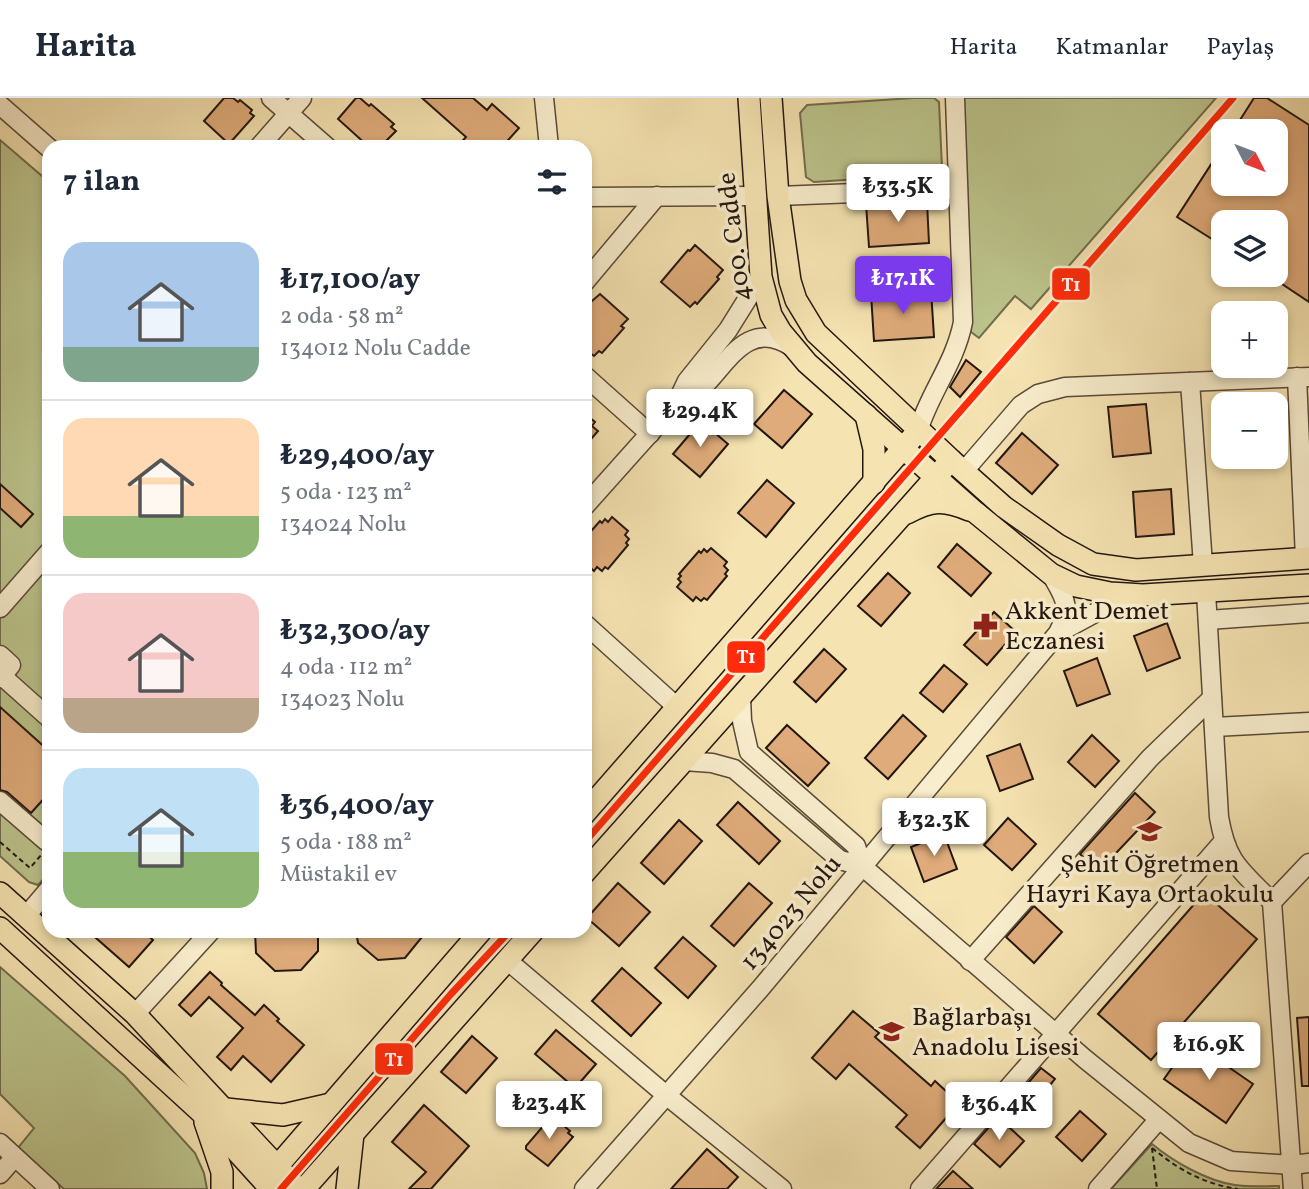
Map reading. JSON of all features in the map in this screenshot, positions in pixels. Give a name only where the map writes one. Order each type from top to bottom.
[{"type":"main road","name":"400. Cadde","points":[[749,98],[761,277],[771,315],[792,348],[975,512],[1051,574],[1076,586],[1130,594],[1309,585]]},
{"type":"main road","points":[[771,98],[778,196],[790,281],[804,316],[817,333],[918,431],[1004,507],[1079,558],[1093,564],[1136,570],[1307,558]]},
{"type":"main road","points":[[866,415],[874,449],[874,482]]},
{"type":"main road","points":[[592,805],[918,431]]},
{"type":"main road","points":[[592,864],[936,476],[957,466]]},
{"type":"main road","points":[[899,517],[924,504],[939,502],[952,502],[975,512]]},
{"type":"main road","points":[[0,893],[42,930]]},
{"type":"main road","points":[[0,928],[202,1113],[268,1181],[298,1189]]},
{"type":"main road","points":[[50,938],[135,1014],[226,1109],[268,1181]]},
{"type":"main road","points":[[268,1181],[473,938]]},
{"type":"main road","points":[[304,1189],[527,938]]},
{"type":"main road","points":[[226,1109],[283,1115],[331,1104]]},
{"type":"main road","points":[[202,1113],[222,1172],[222,1189]]},
{"type":"main road","points":[[346,1189],[353,1134]]},
{"type":"street","points":[[4,98],[0,104],[42,142]]},
{"type":"street","points":[[271,98],[319,140]]},
{"type":"street","points":[[265,140],[302,98]]},
{"type":"street","points":[[544,98],[547,140]]},
{"type":"street","points":[[918,431],[923,414],[958,347],[963,323],[955,98]]},
{"type":"street","points":[[778,196],[958,189]]},
{"type":"street","points":[[592,273],[657,196]]},
{"type":"street","points":[[592,197],[754,196]]},
{"type":"street","points":[[592,498],[676,404],[687,381],[741,311],[761,277]]},
{"type":"street","points":[[741,311],[753,324],[757,338]]},
{"type":"street","points":[[676,404],[699,391],[736,349],[757,338],[779,340],[792,348]]},
{"type":"street","points":[[957,466],[1021,405],[1038,394],[1065,387],[1303,377],[1307,558]]},
{"type":"street","points":[[592,382],[650,434]]},
{"type":"street","points":[[1190,382],[1203,565]]},
{"type":"street","points":[[0,608],[42,560]]},
{"type":"street","points":[[1051,574],[1066,603],[1067,614],[1058,633]]},
{"type":"street","points":[[1206,592],[1219,817],[1223,842],[1235,864],[1272,902],[1300,1164],[1293,1189]]},
{"type":"street","points":[[1058,633],[1130,594]]},
{"type":"street","points":[[1208,620],[1309,613]]},
{"type":"street","points":[[592,630],[678,708]]},
{"type":"street","name":"134023 Nolu","points":[[584,1189],[760,989],[1058,633]]},
{"type":"street","points":[[0,655],[11,665],[1,677],[42,712]]},
{"type":"street","points":[[741,697],[742,721],[749,752],[856,846],[862,866]]},
{"type":"street","points":[[970,961],[1150,758],[1212,698]]},
{"type":"street","points":[[1214,727],[1309,722]]},
{"type":"street","points":[[684,761],[712,763],[734,769],[840,860],[862,866],[1056,1035],[1189,1143],[1231,1161],[1300,1164]]},
{"type":"street","points":[[0,801],[42,835]]},
{"type":"street","points":[[920,1189],[1223,842]]},
{"type":"street","points":[[1272,902],[1309,863]]},
{"type":"street","points":[[26,916],[42,897]]},
{"type":"street","points":[[135,1014],[205,938]]},
{"type":"street","points":[[507,960],[782,1189]]},
{"type":"street","points":[[1098,1189],[1159,1119]]},
{"type":"street","points":[[0,1143],[50,1189]]},
{"type":"street","points":[[0,1174],[14,1158]]},
{"type":"path","points":[[0,842],[30,868],[42,853]]},
{"type":"path","points":[[1157,1189],[1152,1148],[1171,1164],[1196,1178],[1238,1189]]},
{"type":"green space","points":[[934,98],[939,102],[942,168],[936,174],[814,182],[806,177],[800,113],[807,105]]},
{"type":"green space","points":[[962,98],[1216,98],[1031,309],[1015,296],[979,338],[971,332]]},
{"type":"green space","points":[[0,140],[42,176],[42,881],[38,885],[29,882],[0,856]]},
{"type":"green space","points":[[0,967],[125,1076],[195,1153],[204,1173],[207,1189],[64,1189],[18,1148],[34,1128],[0,1094]]},
{"type":"green space","points":[[1152,1144],[1181,1164],[1224,1183],[1240,1186],[1279,1186],[1279,1189],[1111,1189]]},
{"type":"building","points":[[224,98],[233,98],[238,102],[240,100],[252,110],[250,113],[254,116],[233,140],[225,140],[204,121]]},
{"type":"building","points":[[356,98],[360,98],[394,124],[391,127],[396,131],[387,140],[361,140],[338,119]]},
{"type":"building","points":[[422,98],[473,98],[487,110],[492,104],[519,128],[508,140],[463,140],[466,137]]},
{"type":"building","points":[[1254,98],[1267,98],[1309,125],[1309,302],[1286,287],[1288,210],[1211,210],[1211,238],[1177,217],[1211,165],[1211,196],[1288,196],[1288,119],[1241,119]]},
{"type":"building","points":[[927,202],[929,243],[869,247],[866,204]]},
{"type":"building","points":[[695,245],[723,270],[717,277],[719,279],[697,304],[695,302],[690,307],[661,282]]},
{"type":"building","points":[[931,290],[934,337],[874,341],[871,294]]},
{"type":"building","points":[[600,294],[628,319],[621,326],[624,328],[602,353],[599,351],[594,356],[592,354],[592,301]]},
{"type":"building","points":[[966,360],[981,372],[960,397],[950,387]]},
{"type":"building","points":[[784,390],[812,414],[782,448],[754,424]]},
{"type":"building","points":[[1146,404],[1151,453],[1113,457],[1108,407]]},
{"type":"building","points":[[701,421],[728,444],[700,477],[673,454]]},
{"type":"building","points":[[592,426],[598,431],[592,438]]},
{"type":"building","points":[[1022,433],[1058,465],[1032,494],[996,463]]},
{"type":"building","points":[[767,480],[794,503],[766,537],[738,513]]},
{"type":"building","points":[[0,484],[33,514],[21,527],[0,508]]},
{"type":"building","points":[[1171,489],[1174,534],[1136,537],[1133,492]]},
{"type":"building","points":[[612,517],[628,531],[625,535],[629,539],[626,543],[628,545],[608,569],[605,567],[602,571],[597,567],[594,571],[592,530],[600,521],[602,523],[605,519],[608,522]]},
{"type":"building","points":[[957,544],[991,573],[971,596],[938,567]]},
{"type":"building","points":[[711,548],[727,562],[724,566],[728,570],[725,574],[727,576],[707,600],[704,598],[701,601],[696,597],[693,601],[677,587],[681,582],[678,579],[681,576],[679,574],[699,551],[701,553],[704,549],[707,552]]},
{"type":"building","points":[[888,573],[910,593],[881,626],[858,606]]},
{"type":"building","points":[[994,612],[1016,632],[987,665],[964,645]]},
{"type":"building","points":[[1167,623],[1180,658],[1147,671],[1134,636]]},
{"type":"building","points":[[824,649],[846,669],[816,702],[794,682]]},
{"type":"building","points":[[1097,658],[1110,694],[1077,706],[1064,671]]},
{"type":"building","points":[[944,665],[967,684],[943,712],[920,693]]},
{"type":"building","points":[[0,707],[42,745],[42,801],[31,813],[7,792],[0,790]]},
{"type":"building","points":[[903,715],[926,736],[888,779],[865,758]]},
{"type":"building","points":[[787,725],[829,763],[808,786],[766,748]]},
{"type":"building","points":[[1092,735],[1119,761],[1095,787],[1068,762]]},
{"type":"building","points":[[1020,744],[1033,779],[1000,791],[987,756]]},
{"type":"building","points":[[1135,793],[1155,812],[1098,872],[1080,854]]},
{"type":"building","points":[[738,802],[780,841],[759,864],[717,825]]},
{"type":"building","points":[[1008,818],[1036,844],[1012,870],[984,845]]},
{"type":"building","points":[[679,820],[702,841],[664,884],[641,863]]},
{"type":"building","points":[[944,834],[957,869],[924,882],[911,847]]},
{"type":"building","points":[[618,883],[650,912],[619,946],[592,922],[592,912]]},
{"type":"building","points":[[749,883],[772,903],[734,946],[711,926]]},
{"type":"building","points":[[1204,893],[1257,939],[1151,1060],[1098,1014]]},
{"type":"building","points":[[1034,906],[1062,932],[1034,963],[1006,937]]},
{"type":"building","points":[[683,937],[716,966],[688,998],[655,968]]},
{"type":"building","points":[[96,938],[151,938],[153,940],[129,967]]},
{"type":"building","points":[[255,938],[318,938],[318,951],[301,970],[275,971],[256,953]]},
{"type":"building","points":[[357,938],[421,938],[405,958],[378,960],[358,943]]},
{"type":"building","points":[[622,968],[661,1003],[631,1036],[592,1001]]},
{"type":"building","points":[[210,972],[255,1015],[264,1005],[279,1019],[277,1021],[304,1045],[271,1082],[243,1056],[231,1070],[217,1057],[243,1028],[209,997],[191,1016],[179,1005]]},
{"type":"building","points":[[853,1011],[879,1033],[875,1037],[931,1086],[935,1081],[959,1103],[920,1148],[896,1127],[907,1115],[849,1064],[836,1079],[812,1058]]},
{"type":"building","points":[[1309,1017],[1309,1086],[1302,1086],[1297,1018]]},
{"type":"building","points":[[556,1030],[596,1064],[575,1088],[535,1054]]},
{"type":"building","points":[[472,1036],[497,1058],[466,1093],[441,1072]]},
{"type":"building","points":[[1191,1041],[1253,1084],[1226,1123],[1164,1079]]},
{"type":"building","points":[[1041,1068],[1055,1079],[1036,1102],[1022,1090]]},
{"type":"building","points":[[424,1105],[469,1146],[431,1189],[409,1189],[426,1172],[392,1142]]},
{"type":"building","points":[[1080,1111],[1106,1134],[1082,1161],[1056,1137]]},
{"type":"building","points":[[998,1117],[1024,1141],[1000,1167],[974,1144]]},
{"type":"building","points":[[550,1118],[554,1121],[556,1119],[573,1137],[548,1166],[526,1149],[526,1146]]},
{"type":"building","points":[[707,1149],[738,1177],[727,1189],[671,1189]]},
{"type":"building","points":[[953,1171],[973,1189],[936,1189]]},
{"type":"transit line","name":"T1","points":[[592,834],[1233,98]]},
{"type":"transit line","name":"T1","points":[[281,1189],[451,994],[503,938]]},
{"type":"place","name":"Akkent Demet Eczanesi","points":[[985,625]]},
{"type":"place","name":"Şehit Öğretmen Hayri Kaya Ortaokulu","points":[[1150,831]]},
{"type":"place","name":"Bağlarbaşı Anadolu Lisesi","points":[[892,1031]]}]
